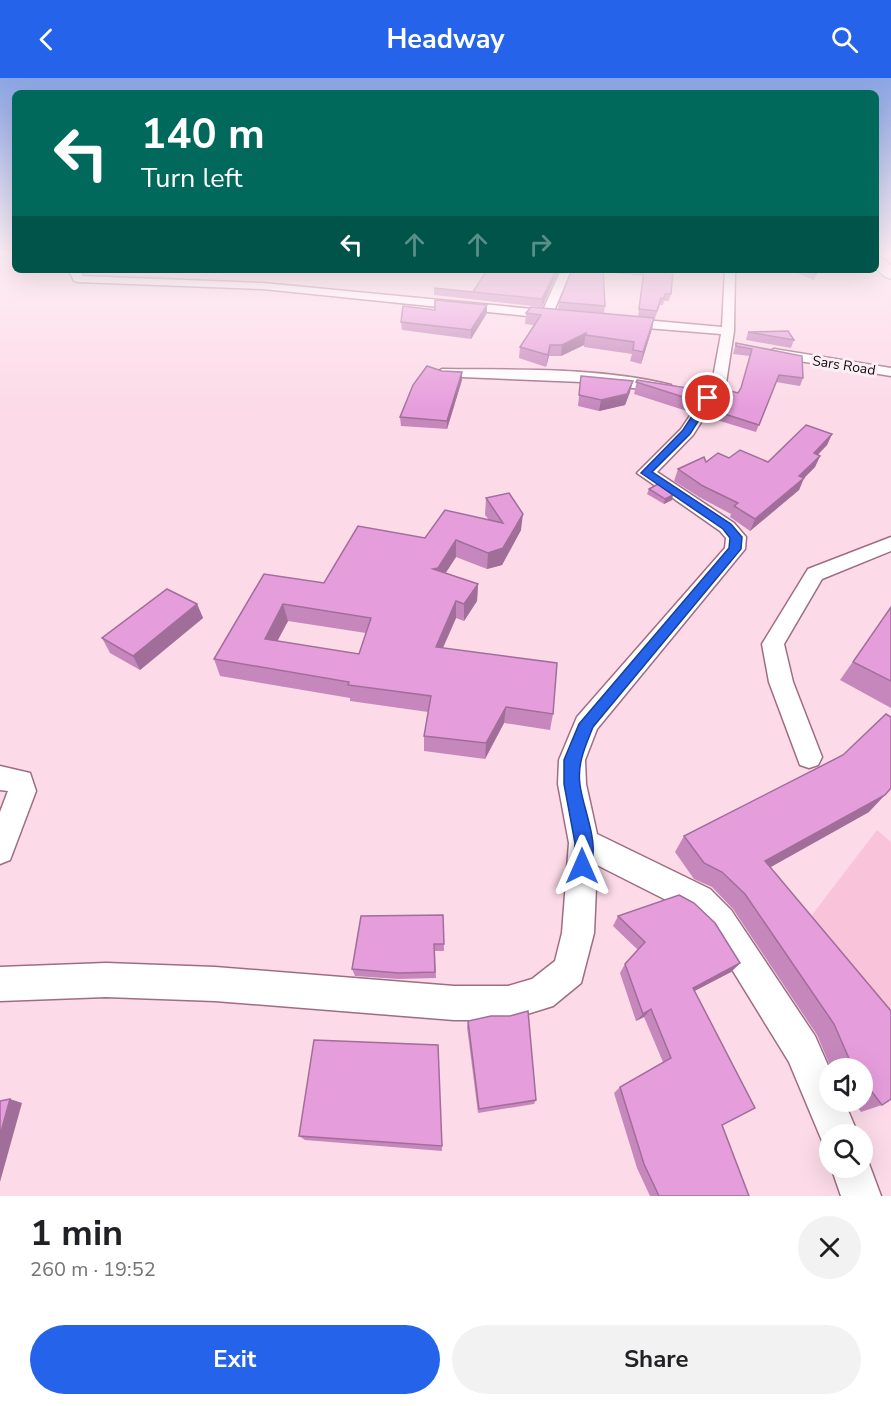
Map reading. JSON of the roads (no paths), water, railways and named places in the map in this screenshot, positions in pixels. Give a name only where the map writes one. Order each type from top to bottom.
[{"type":"street","points":[[447,304],[570,317]]},
{"type":"street","points":[[547,314],[551,304]]},
{"type":"street","points":[[442,373],[612,380],[697,395],[719,383],[730,340],[730,304]]},
{"type":"street","points":[[605,320],[730,340]]},
{"type":"street","name":"Sars Road","points":[[758,350],[891,372]]},
{"type":"street","points":[[0,984],[138,981],[215,984],[454,1004],[508,1003],[541,994],[569,971],[578,933],[584,843],[572,784],[572,760],[586,724],[735,549],[736,537],[727,527],[646,473],[687,432],[697,395]]},
{"type":"street","points":[[809,757],[781,682],[773,644],[814,574],[874,552],[891,543]]},
{"type":"street","points":[[0,778],[20,781],[22,791],[0,850]]},
{"type":"street","points":[[584,843],[699,900],[720,921],[802,1049],[835,1124]]},
{"type":"street","points":[[855,1178],[861,1196]]}]
